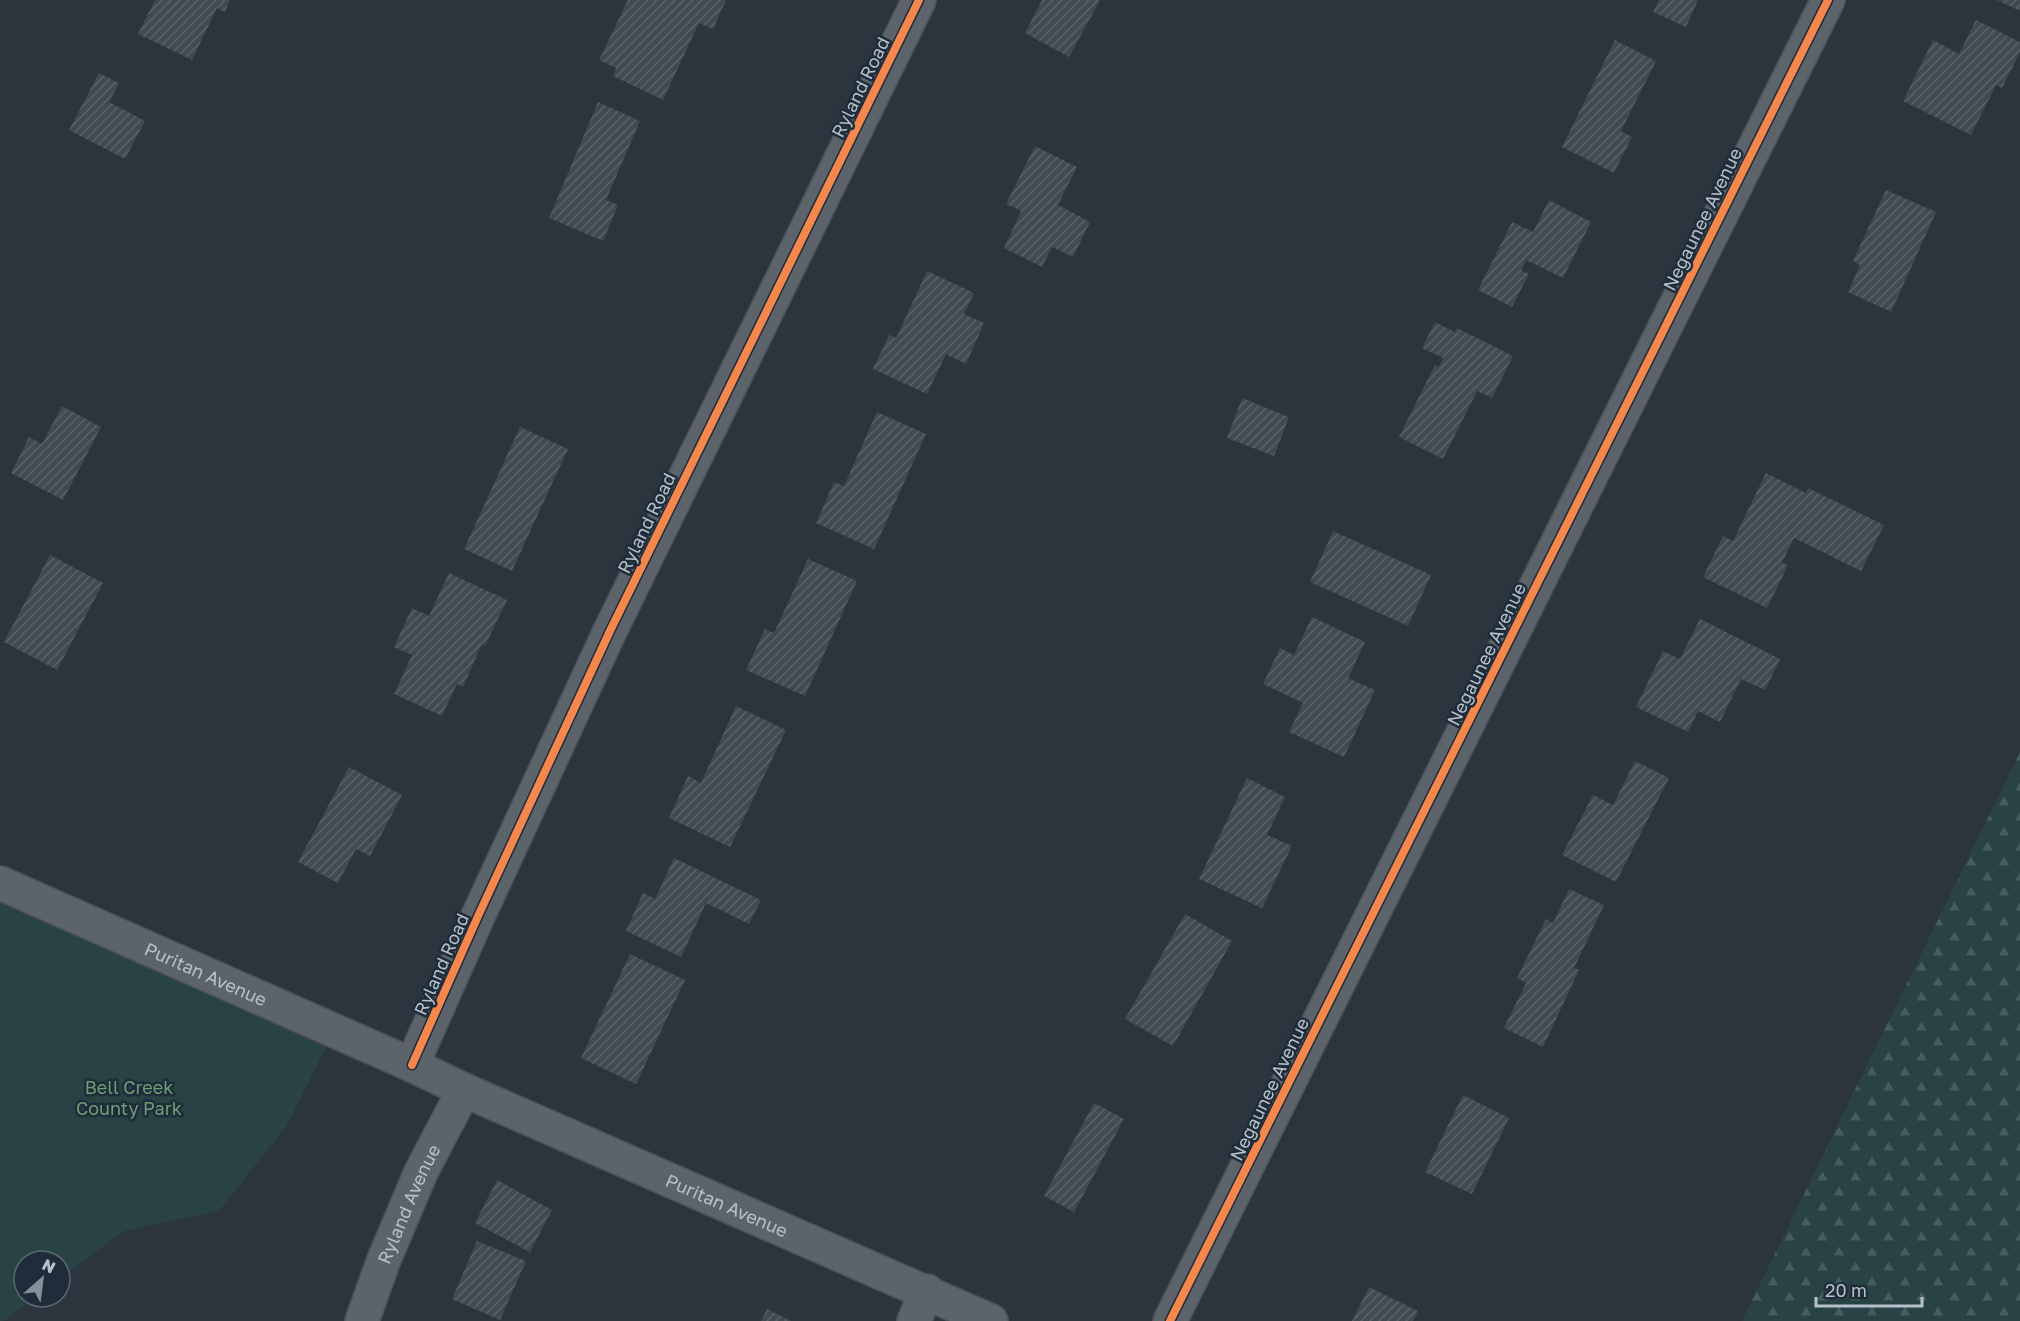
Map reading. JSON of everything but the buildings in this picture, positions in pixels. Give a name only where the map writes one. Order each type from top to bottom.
[{"type":"street","name":"Ryland Road","points":[[412,1065],[610,631],[919,0]]},
{"type":"street","name":"Negaunee Avenue","points":[[1170,1321],[1828,0]]},
{"type":"street","name":"Puritan Avenue","points":[[0,883],[991,1321]]},
{"type":"street","name":"Ryland Avenue","points":[[362,1321],[382,1262],[421,1172],[464,1090]]},
{"type":"street","points":[[914,1321],[927,1291]]},
{"type":"green space","points":[[2020,752],[2020,1321],[1742,1321]]},
{"type":"green space","name":"Bell Creek County Park","points":[[0,897],[327,1045],[286,1127],[219,1211],[124,1231],[72,1270],[72,1249],[12,1249],[12,1309],[20,1309],[4,1321],[0,1321]]},
{"type":"cycle path","points":[[412,1065],[610,631],[919,0]]},
{"type":"cycle path","points":[[1170,1321],[1828,0]]}]
